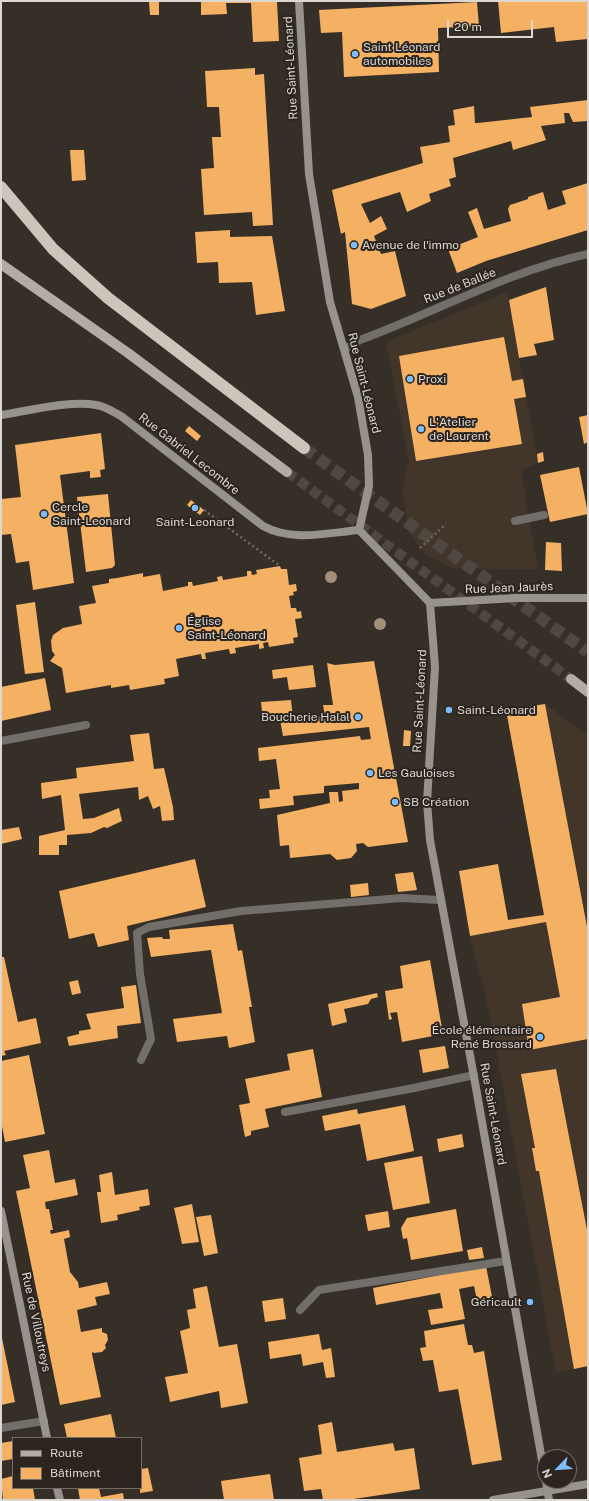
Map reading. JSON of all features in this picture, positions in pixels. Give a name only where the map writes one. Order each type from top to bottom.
[{"type":"highway","points":[[1,188],[53,249],[108,298],[304,448]]},
{"type":"main road","points":[[1,264],[128,353],[287,472]]},
{"type":"main road","points":[[571,680],[588,692]]},
{"type":"street","name":"Rue Saint-Léonard","points":[[299,1],[310,174],[330,302],[358,397],[368,454],[369,486],[359,530]]},
{"type":"street","name":"Rue de Ballée","points":[[345,349],[360,340],[465,296],[519,275],[588,254]]},
{"type":"street","name":"Rue Gabriel Lecombre","points":[[1,415],[64,406],[96,405],[121,416],[263,526],[275,532],[289,536],[359,530]]},
{"type":"street","points":[[515,521],[544,515]]},
{"type":"street","points":[[359,530],[430,603]]},
{"type":"street","name":"Rue Jean Jaurès","points":[[430,603],[516,598],[588,598]]},
{"type":"street","name":"Rue Saint-Léonard","points":[[430,603],[435,667],[430,736],[428,820],[430,840],[440,900],[474,1075],[540,1449]]},
{"type":"street","points":[[1,741],[86,725]]},
{"type":"street","points":[[141,1060],[151,1040],[140,974],[137,933],[149,928],[241,911],[402,898],[440,900]]},
{"type":"street","points":[[285,1112],[414,1088],[474,1075]]},
{"type":"street","name":"Rue de Villoutreys","points":[[1,1211],[47,1437]]},
{"type":"street","points":[[300,1310],[319,1290],[506,1261]]},
{"type":"street","points":[[1,1428],[44,1420]]},
{"type":"street","points":[[492,1500],[548,1496],[588,1484]]},
{"type":"street","points":[[57,1489],[60,1500]]},
{"type":"path","points":[[204,510],[280,566]]},
{"type":"path","points":[[420,548],[446,524]]},
{"type":"shaded area","points":[[507,292],[538,463],[521,470],[538,570],[453,568],[431,558],[422,550],[414,540],[408,528],[402,490],[409,461],[386,342]]},
{"type":"shaded area","name":"École élémentaire René Brossard","points":[[545,704],[588,735],[588,1366],[556,1373],[486,997],[470,936],[546,922],[506,710]]},
{"type":"building","points":[[201,1],[277,1],[279,41],[253,42],[251,3],[226,3],[227,14],[201,15]]},
{"type":"building","points":[[498,1],[588,1],[588,39],[556,42],[554,27],[501,33]]},
{"type":"building","points":[[149,2],[159,2],[159,15],[150,15]]},
{"type":"building","points":[[477,2],[479,26],[438,28],[439,72],[344,77],[342,32],[321,33],[319,10]]},
{"type":"building","points":[[255,68],[255,75],[264,74],[273,225],[253,226],[252,212],[204,215],[201,169],[214,168],[212,137],[221,137],[219,107],[207,107],[205,71]]},
{"type":"building","points":[[588,100],[588,121],[573,122],[569,113],[564,113],[565,123],[541,126],[546,140],[513,150],[511,141],[453,158],[456,177],[449,179],[451,186],[429,194],[431,201],[407,212],[400,192],[361,204],[370,223],[381,216],[387,229],[374,236],[381,254],[395,251],[406,296],[371,309],[352,304],[345,232],[341,234],[332,190],[423,163],[420,147],[450,142],[448,126],[455,125],[453,110],[474,106],[475,123],[478,123],[532,117],[530,107]]},
{"type":"building","points":[[70,150],[84,150],[86,180],[72,181]]},
{"type":"building","points":[[588,183],[588,230],[486,261],[457,273],[448,249],[478,237],[468,212],[477,208],[484,229],[511,221],[508,209],[510,205],[528,199],[528,197],[543,192],[548,210],[566,204],[562,191]]},
{"type":"building","points":[[230,230],[230,237],[272,236],[285,311],[256,315],[252,282],[219,283],[218,262],[197,263],[195,232]]},
{"type":"building","points":[[546,287],[554,340],[534,344],[537,355],[519,358],[509,300]]},
{"type":"building","points":[[504,337],[512,381],[523,379],[526,397],[514,399],[522,444],[416,461],[399,356]]},
{"type":"building","points":[[588,415],[588,442],[584,444],[579,417]]},
{"type":"building","points":[[189,426],[201,436],[197,441],[185,431]]},
{"type":"building","name":"Cercle Saint-Leonard","points":[[101,433],[105,469],[100,470],[101,477],[90,478],[90,471],[60,475],[74,583],[33,590],[29,561],[16,563],[11,534],[1,535],[1,499],[21,497],[15,445]]},
{"type":"building","points":[[543,452],[544,461],[538,463],[537,454]]},
{"type":"building","points":[[579,467],[588,514],[550,522],[540,475]]},
{"type":"building","points":[[108,494],[115,565],[112,568],[86,572],[77,497]]},
{"type":"building","points":[[191,500],[204,510],[200,515],[187,505]]},
{"type":"building","points":[[546,542],[561,543],[562,571],[545,570]]},
{"type":"building","name":"Église Saint-Léonard","points":[[280,566],[281,569],[287,569],[289,585],[296,584],[297,591],[293,592],[294,595],[289,596],[291,608],[296,608],[297,612],[301,611],[302,618],[295,619],[298,637],[293,638],[294,643],[269,647],[268,642],[263,643],[264,648],[259,649],[259,644],[235,648],[236,653],[230,654],[229,649],[205,653],[206,659],[202,659],[201,654],[176,659],[179,676],[164,679],[165,684],[130,690],[129,685],[111,688],[111,685],[66,693],[62,668],[50,661],[55,655],[52,651],[51,641],[53,635],[63,628],[82,624],[79,606],[96,603],[92,586],[109,583],[109,579],[143,573],[143,577],[160,574],[163,591],[188,586],[188,582],[192,582],[193,586],[218,581],[217,577],[222,576],[223,580],[247,576],[247,571],[251,571],[252,575],[257,574],[256,570]]},
{"type":"building","points":[[35,602],[44,672],[25,674],[16,605]]},
{"type":"building","points":[[374,661],[408,842],[368,847],[363,843],[356,844],[357,851],[351,858],[337,860],[330,854],[290,858],[289,845],[280,846],[277,815],[330,803],[329,792],[338,792],[339,802],[343,801],[342,791],[359,789],[359,783],[324,786],[324,793],[293,796],[294,805],[260,809],[259,799],[270,798],[269,790],[280,789],[276,759],[259,761],[258,748],[360,736],[361,740],[371,739],[369,727],[283,736],[280,720],[263,722],[261,702],[291,700],[293,719],[325,716],[323,705],[333,705],[327,663],[335,665]]},
{"type":"building","points":[[313,665],[316,687],[289,690],[287,677],[273,679],[272,670]]},
{"type":"building","points":[[45,678],[51,710],[1,721],[1,687]]},
{"type":"building","points":[[545,704],[588,932],[588,1039],[529,1050],[522,1004],[560,997],[546,922],[470,936],[459,871],[498,864],[508,920],[544,915],[506,710]]},
{"type":"building","points":[[404,730],[411,731],[410,746],[403,746]]},
{"type":"building","points":[[149,733],[154,769],[164,768],[173,807],[174,820],[162,821],[160,806],[153,809],[148,796],[139,800],[138,787],[79,794],[83,819],[94,818],[119,808],[122,821],[91,833],[67,835],[67,845],[59,845],[59,855],[39,855],[39,836],[65,830],[61,795],[42,799],[41,783],[77,778],[76,768],[134,761],[130,735]]},
{"type":"building","points":[[19,827],[22,839],[1,844],[1,830]]},
{"type":"building","points":[[195,859],[206,907],[127,926],[129,940],[98,947],[94,933],[69,939],[59,891]]},
{"type":"building","points":[[413,872],[417,890],[398,892],[395,874]]},
{"type":"building","points":[[368,883],[369,895],[351,897],[350,885]]},
{"type":"building","points":[[233,924],[238,951],[242,950],[252,1007],[249,1007],[255,1042],[229,1048],[227,1036],[177,1042],[173,1019],[222,1013],[211,950],[151,957],[147,938],[162,937],[163,939],[170,939],[169,930]]},
{"type":"building","points":[[1,957],[4,957],[18,1022],[36,1018],[41,1043],[4,1051],[6,1055],[1,1056]]},
{"type":"building","points":[[430,960],[443,1034],[402,1042],[397,1012],[390,1013],[392,1019],[389,1020],[385,991],[403,988],[400,966]]},
{"type":"building","points":[[78,980],[81,993],[72,995],[69,982]]},
{"type":"building","points":[[136,985],[141,1023],[117,1026],[118,1038],[69,1046],[67,1037],[79,1034],[79,1031],[91,1029],[86,1014],[124,1008],[121,987]]},
{"type":"building","points":[[377,993],[378,997],[371,999],[368,1004],[344,1009],[347,1022],[332,1026],[328,1004]]},
{"type":"building","points":[[445,1046],[449,1068],[423,1073],[419,1050]]},
{"type":"building","points":[[313,1049],[322,1097],[265,1109],[269,1127],[251,1131],[251,1135],[245,1137],[239,1105],[250,1103],[245,1079],[290,1070],[287,1054]]},
{"type":"building","points":[[29,1055],[45,1134],[5,1142],[1,1121],[1,1061]]},
{"type":"building","points":[[556,1069],[588,1235],[588,1366],[574,1369],[539,1171],[536,1171],[532,1148],[535,1148],[521,1074]]},
{"type":"building","points":[[405,1105],[414,1151],[367,1161],[360,1124],[325,1131],[322,1116],[357,1109],[358,1114]]},
{"type":"building","points":[[462,1134],[464,1147],[439,1152],[437,1139]]},
{"type":"building","points":[[49,1150],[55,1183],[75,1179],[78,1195],[45,1202],[46,1209],[49,1209],[53,1230],[50,1230],[51,1234],[69,1230],[70,1237],[64,1239],[70,1272],[78,1282],[79,1288],[107,1282],[110,1294],[95,1297],[97,1305],[77,1310],[81,1332],[102,1328],[102,1332],[107,1334],[108,1340],[105,1345],[106,1348],[102,1352],[92,1352],[101,1397],[60,1405],[16,1191],[30,1188],[23,1155]]},
{"type":"building","points":[[422,1156],[430,1203],[393,1210],[384,1163]]},
{"type":"building","points":[[112,1172],[115,1195],[148,1189],[150,1205],[139,1207],[140,1210],[117,1215],[118,1220],[101,1223],[97,1192],[101,1192],[99,1175]]},
{"type":"building","points":[[192,1204],[199,1242],[182,1244],[174,1208]]},
{"type":"building","points":[[456,1209],[463,1251],[411,1260],[407,1238],[403,1239],[401,1228],[407,1218]]},
{"type":"building","points":[[388,1211],[390,1227],[368,1231],[365,1215]]},
{"type":"building","points":[[211,1215],[218,1253],[204,1256],[196,1217]]},
{"type":"building","points":[[482,1247],[484,1258],[469,1260],[467,1250]]},
{"type":"building","points":[[486,1266],[493,1302],[478,1305],[474,1286],[459,1289],[465,1319],[431,1325],[428,1310],[443,1308],[440,1293],[376,1305],[373,1288]]},
{"type":"building","points":[[207,1286],[219,1347],[237,1344],[248,1403],[221,1408],[219,1391],[170,1402],[165,1377],[188,1373],[180,1331],[190,1328],[187,1310],[196,1308],[193,1289]]},
{"type":"building","points":[[283,1298],[286,1319],[265,1322],[262,1301]]},
{"type":"building","points":[[464,1324],[468,1345],[472,1345],[474,1353],[484,1351],[502,1460],[472,1465],[458,1389],[439,1392],[433,1360],[423,1361],[420,1348],[426,1347],[424,1331]]},
{"type":"building","points":[[319,1334],[322,1350],[331,1348],[335,1377],[326,1378],[323,1362],[303,1366],[301,1354],[270,1359],[268,1342]]},
{"type":"building","points":[[2,1338],[15,1402],[1,1405],[1,1339]]},
{"type":"building","points":[[111,1414],[116,1437],[67,1437],[64,1424]]},
{"type":"building","points":[[332,1422],[337,1452],[393,1443],[395,1451],[414,1448],[420,1489],[347,1500],[323,1500],[321,1489],[304,1491],[299,1458],[322,1454],[318,1425]]},
{"type":"building","points":[[12,1441],[12,1459],[1,1461],[1,1443]]},
{"type":"building","points":[[148,1468],[153,1491],[140,1493],[140,1489],[142,1489],[142,1469]]},
{"type":"building","points":[[270,1474],[274,1500],[224,1500],[221,1481]]},
{"type":"building","points":[[12,1476],[12,1489],[33,1489],[35,1500],[3,1500],[1,1479]]},
{"type":"building","points":[[78,1489],[99,1489],[101,1497],[123,1493],[124,1500],[80,1500]]},
{"type":"tunnel","points":[[304,448],[588,652]]},
{"type":"tunnel","points":[[287,472],[571,679]]},
{"type":"place","name":"Saint Léonard automobiles","points":[[355,54]]},
{"type":"place","name":"Avenue de l'immo","points":[[354,245]]},
{"type":"place","name":"Proxi","points":[[410,379]]},
{"type":"place","name":"L'Atelier de Laurent","points":[[421,429]]},
{"type":"place","name":"Saint-Leonard","points":[[195,508]]},
{"type":"place","name":"Cercle Saint-Leonard","points":[[44,514]]},
{"type":"place","name":"Église Saint-Léonard","points":[[179,628]]},
{"type":"place","name":"Saint-Léonard","points":[[449,710]]},
{"type":"place","name":"Boucherie Halal","points":[[358,717]]},
{"type":"place","name":"Les Gauloises","points":[[370,773]]},
{"type":"place","name":"SB Création","points":[[395,802]]},
{"type":"place","name":"École élémentaire René Brossard","points":[[540,1037]]},
{"type":"place","name":"Géricault","points":[[530,1302]]}]
